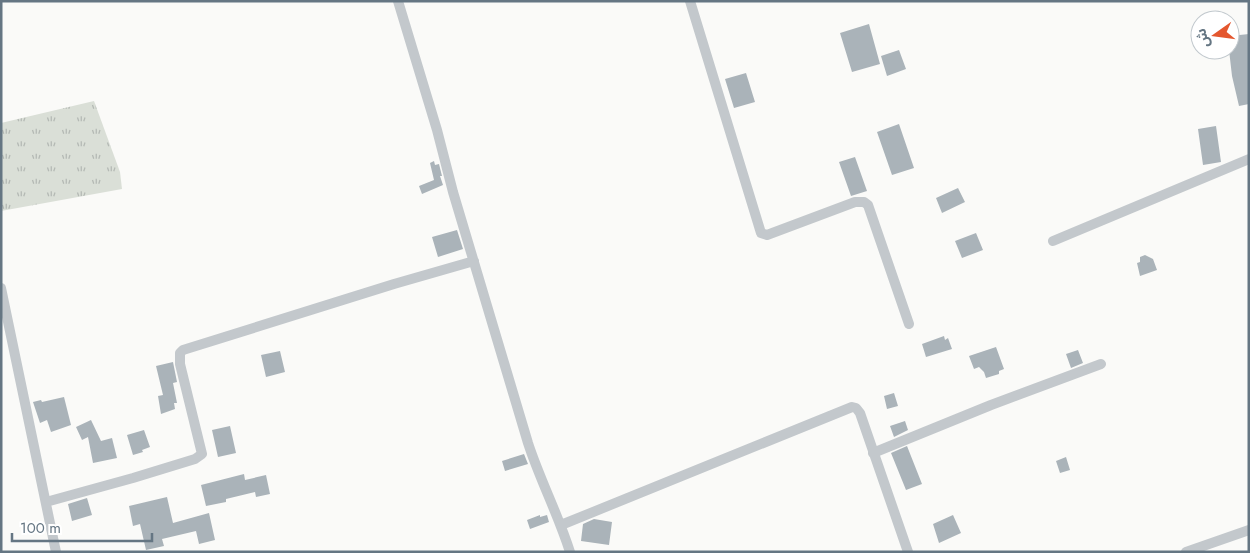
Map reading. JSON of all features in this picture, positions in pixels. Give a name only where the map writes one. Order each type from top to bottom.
[{"type":"street","points":[[398,1],[537,471],[562,524],[570,552]]},
{"type":"street","points":[[690,1],[761,233],[766,235],[855,202],[864,202],[868,205],[909,324]]},
{"type":"street","points":[[1052,241],[1249,159]]},
{"type":"street","points":[[46,502],[195,459],[202,454],[180,364],[180,353],[183,350],[474,261]]},
{"type":"street","points":[[1,288],[56,552]]},
{"type":"street","points":[[873,453],[990,405],[1100,364]]},
{"type":"street","points":[[562,524],[848,408],[856,408],[860,413],[908,552]]},
{"type":"street","points":[[1186,552],[1249,530]]},
{"type":"green space","points":[[94,101],[120,172],[122,189],[1,211],[1,123]]},
{"type":"building","points":[[869,24],[880,64],[852,72],[840,33]]},
{"type":"building","points":[[1249,34],[1249,104],[1239,106],[1230,60],[1240,60],[1240,35]]},
{"type":"building","points":[[899,50],[906,69],[887,76],[881,56]]},
{"type":"building","points":[[746,73],[755,102],[734,108],[725,79]]},
{"type":"building","points":[[899,124],[914,168],[892,175],[877,132]]},
{"type":"building","points":[[1216,126],[1221,162],[1203,165],[1198,129]]},
{"type":"building","points":[[855,157],[867,191],[851,196],[839,162]]},
{"type":"building","points":[[434,161],[435,165],[439,164],[443,185],[422,194],[419,186],[434,180],[430,163]]},
{"type":"building","points":[[958,188],[965,202],[942,213],[936,198]]},
{"type":"building","points":[[457,230],[463,249],[438,257],[432,237]]},
{"type":"building","points":[[976,233],[983,250],[962,258],[955,241]]},
{"type":"building","points":[[1145,255],[1153,259],[1157,270],[1140,276],[1137,263],[1140,262],[1140,257]]},
{"type":"building","points":[[944,336],[945,340],[948,338],[952,349],[926,357],[922,344]]},
{"type":"building","points":[[996,347],[1004,369],[999,371],[999,374],[986,378],[984,372],[979,367],[974,369],[969,356]]},
{"type":"building","points":[[1078,350],[1083,363],[1071,368],[1066,354]]},
{"type":"building","points":[[280,351],[285,372],[266,377],[261,355]]},
{"type":"building","points":[[173,362],[177,382],[173,383],[177,403],[174,403],[175,409],[161,414],[158,396],[163,395],[156,366]]},
{"type":"building","points":[[894,393],[898,406],[887,409],[884,396]]},
{"type":"building","points":[[64,397],[71,425],[51,432],[47,420],[40,423],[33,402]]},
{"type":"building","points":[[91,420],[101,441],[112,438],[117,458],[93,463],[88,437],[82,440],[76,427]]},
{"type":"building","points":[[905,421],[908,430],[894,437],[890,426]]},
{"type":"building","points":[[230,426],[236,453],[218,457],[212,430]]},
{"type":"building","points":[[144,430],[150,447],[142,450],[143,452],[133,455],[127,435]]},
{"type":"building","points":[[907,446],[922,484],[906,490],[891,453]]},
{"type":"building","points":[[524,454],[528,464],[505,471],[502,461]]},
{"type":"building","points":[[1066,457],[1070,470],[1060,473],[1056,461]]},
{"type":"building","points":[[244,474],[245,480],[266,475],[270,494],[256,497],[255,492],[226,499],[226,502],[206,506],[201,485]]},
{"type":"building","points":[[167,497],[173,523],[209,513],[215,540],[199,544],[196,531],[162,539],[164,546],[146,550],[140,524],[133,526],[129,506]]},
{"type":"building","points":[[87,498],[92,515],[72,521],[68,504]]},
{"type":"building","points":[[540,515],[540,517],[547,515],[549,522],[530,529],[527,520]]},
{"type":"building","points":[[953,515],[961,533],[939,543],[933,524]]},
{"type":"building","points":[[594,519],[612,522],[609,545],[581,541],[583,524]]}]
